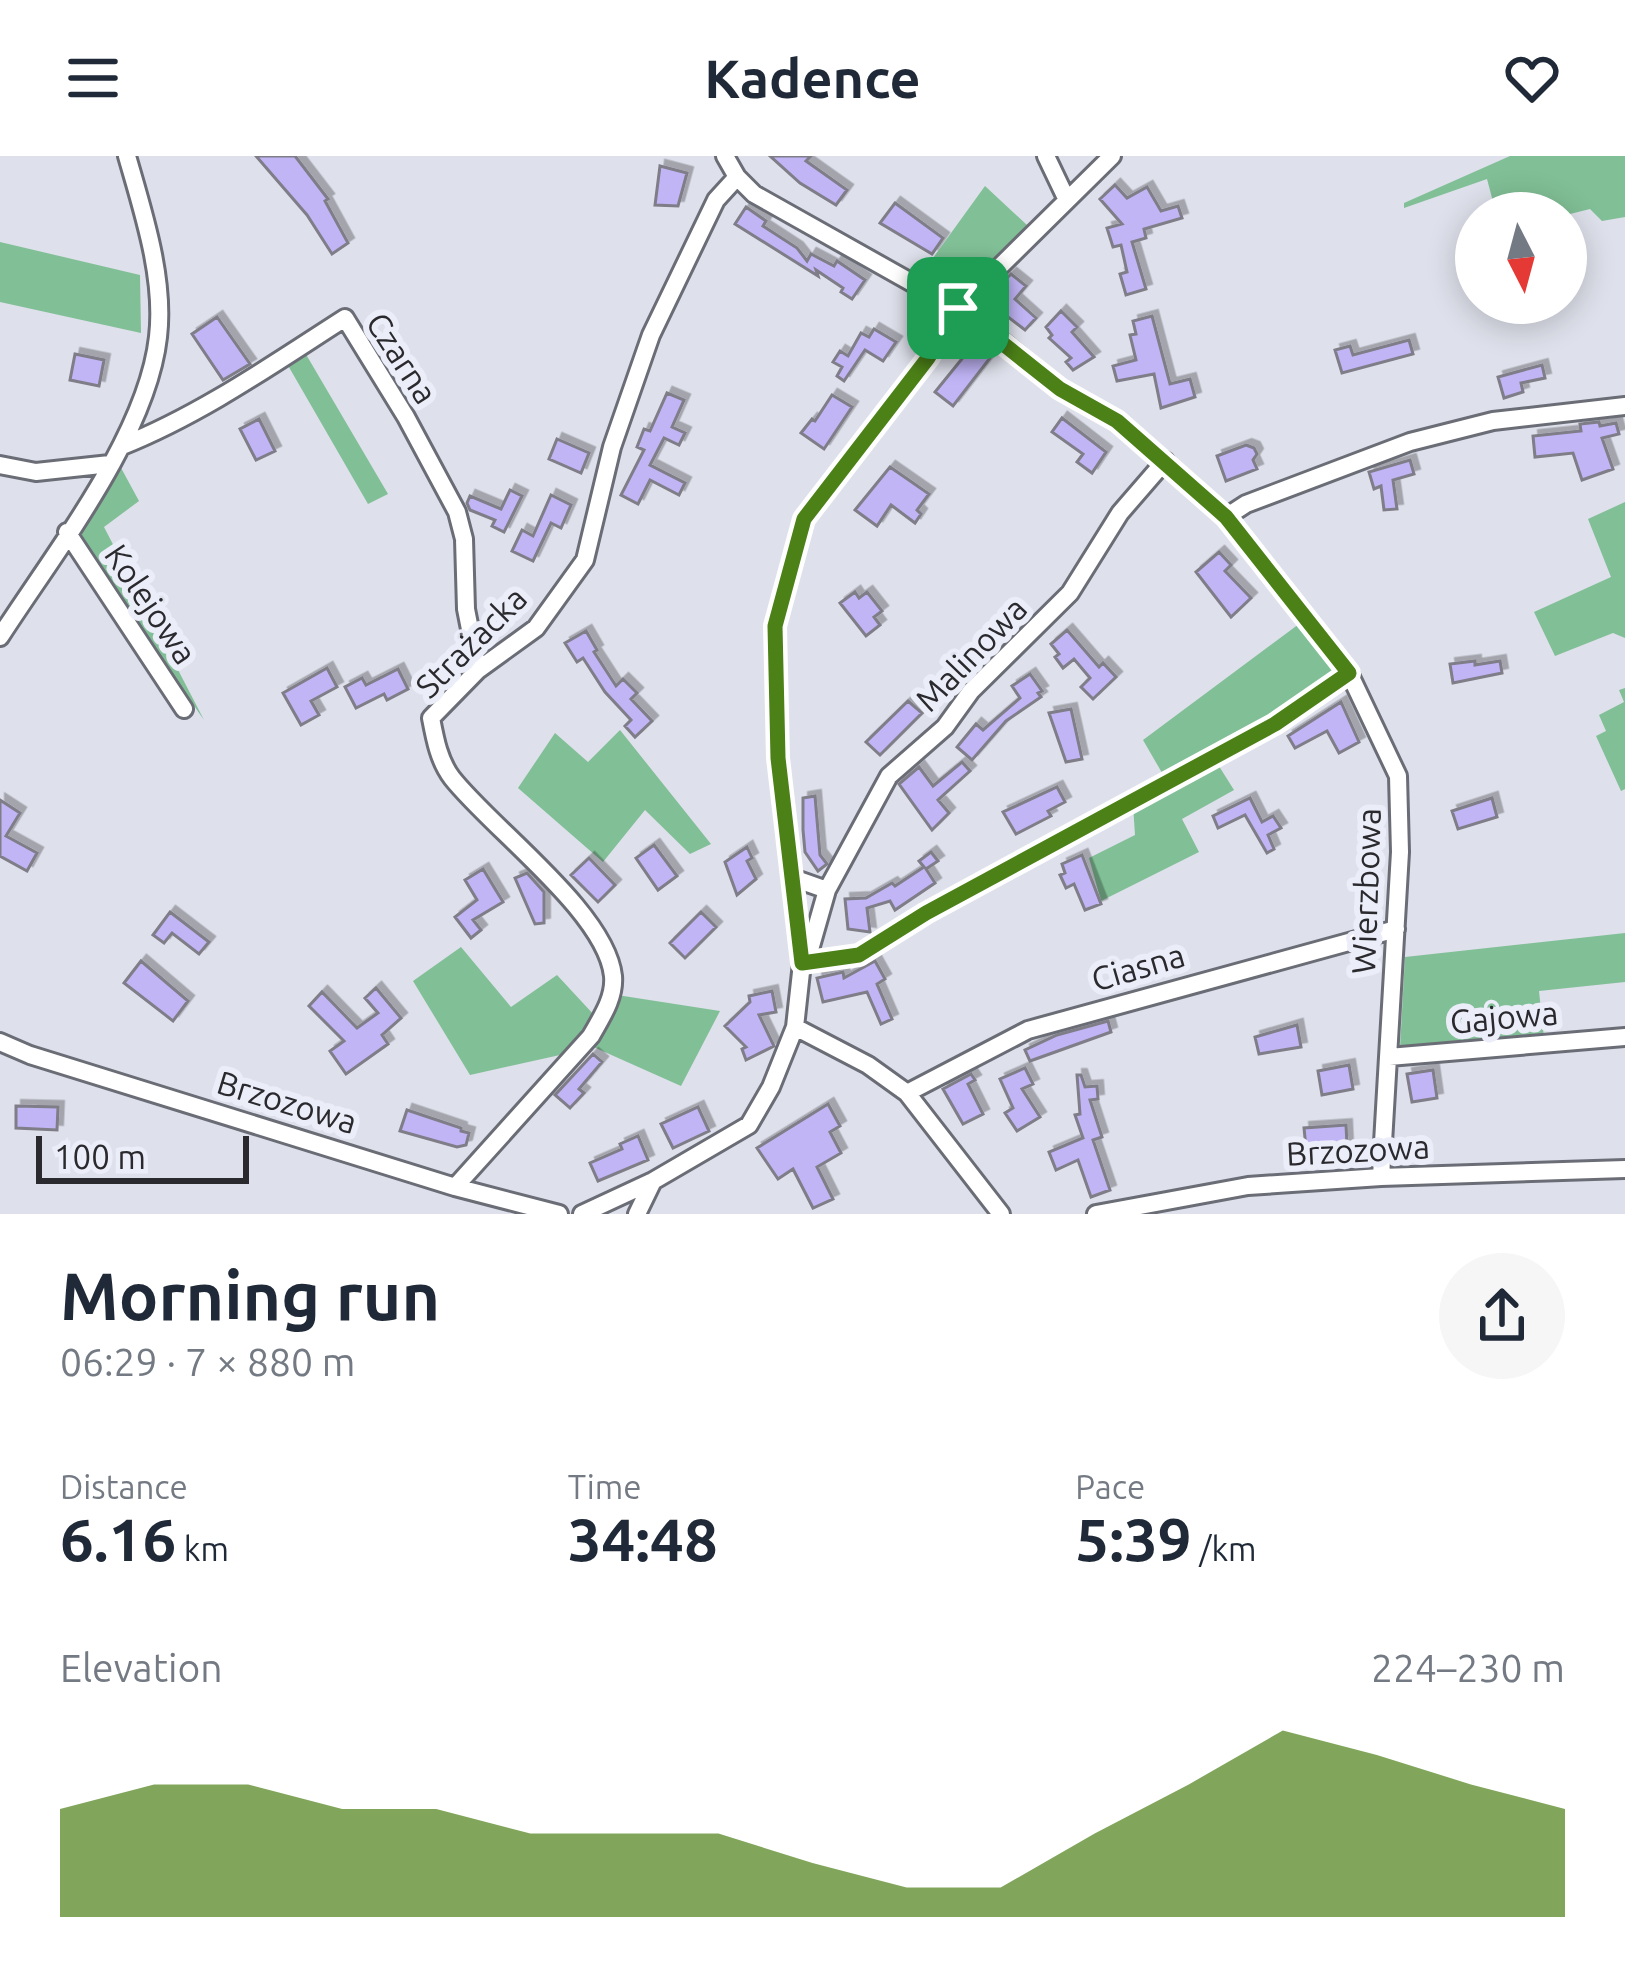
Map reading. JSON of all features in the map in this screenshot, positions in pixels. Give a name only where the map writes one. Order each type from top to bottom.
[{"type":"street","points":[[0,637],[122,446],[148,382],[158,336],[158,287],[127,156]]},
{"type":"street","points":[[725,156],[737,178]]},
{"type":"street","points":[[1046,156],[1067,200]]},
{"type":"street","points":[[582,1214],[748,1125],[771,1087],[795,1027],[802,963],[778,758],[775,626],[804,519],[928,358],[958,308],[1112,156]]},
{"type":"street","name":"Wierzbowa","points":[[737,178],[754,194],[958,308],[1060,389],[1117,421],[1226,517],[1349,673],[1398,776],[1400,852],[1381,1177]]},
{"type":"street","name":"Strażacka","points":[[455,1187],[591,1036],[606,1010],[613,975],[607,952],[568,899],[450,776],[430,718],[478,670],[536,628],[585,560],[612,447],[644,354],[716,200],[737,178]]},
{"type":"street","name":"Czarna","points":[[122,446],[222,396],[345,318],[457,512],[464,539],[466,609],[478,670]]},
{"type":"street","points":[[1226,517],[1246,504],[1410,442],[1493,421],[1625,406]]},
{"type":"street","name":"Malinowa","points":[[802,963],[827,890],[889,776],[945,727],[971,691],[1070,593],[1120,513],[1165,461]]},
{"type":"street","points":[[0,466],[37,472],[110,464]]},
{"type":"street","name":"Kolejowa","points":[[67,532],[184,709]]},
{"type":"street","points":[[802,963],[859,955],[926,913],[1275,724],[1349,673]]},
{"type":"street","points":[[793,878],[827,890]]},
{"type":"street","name":"Ciasna","points":[[907,1093],[1028,1030],[1396,929]]},
{"type":"street","points":[[795,1027],[868,1065],[907,1093],[1001,1214]]},
{"type":"street","name":"Gajowa","points":[[1389,1057],[1625,1037]]},
{"type":"street","name":"Brzozowa","points":[[0,1042],[455,1187],[559,1214]]},
{"type":"street","points":[[484,1155],[488,1196]]},
{"type":"street","name":"Brzozowa","points":[[1096,1214],[1248,1186],[1625,1169]]},
{"type":"street","points":[[637,1214],[653,1180]]},
{"type":"green space","points":[[1510,156],[1625,156],[1625,217],[1602,221],[1587,210],[1587,192],[1490,192],[1487,179],[1404,208],[1404,203]]},
{"type":"green space","points":[[985,186],[1027,225],[968,288],[954,292],[937,287],[920,276]]},
{"type":"green space","points":[[0,242],[140,275],[141,333],[0,302]]},
{"type":"green space","points":[[304,351],[388,494],[368,504],[286,362]]},
{"type":"green space","points":[[120,466],[139,501],[104,527],[204,720],[76,536]]},
{"type":"green space","points":[[1625,502],[1625,638],[1613,633],[1555,656],[1534,612],[1611,577],[1588,519]]},
{"type":"green space","points":[[1299,624],[1336,666],[1332,677],[1276,717],[1165,778],[1143,740]]},
{"type":"green space","points":[[1625,688],[1625,789],[1621,791],[1596,736],[1606,731],[1599,715],[1624,702],[1619,690]]},
{"type":"green space","points":[[620,730],[711,844],[690,854],[645,810],[603,862],[518,788],[555,733],[588,762]]},
{"type":"green space","points":[[1217,763],[1234,790],[1182,819],[1199,852],[1101,901],[1089,858],[1135,835],[1133,805]]},
{"type":"green space","points":[[1625,933],[1625,982],[1539,991],[1544,1038],[1400,1048],[1405,957]]},
{"type":"green space","points":[[461,947],[511,1007],[557,975],[595,1016],[569,1053],[470,1075],[413,981]]},
{"type":"green space","points":[[617,995],[720,1011],[681,1086],[589,1045]]},
{"type":"building","points":[[256,156],[295,156],[328,199],[348,243],[332,254],[307,215]]},
{"type":"building","points":[[770,156],[811,156],[806,161],[847,190],[836,205],[800,183]]},
{"type":"building","points":[[660,166],[687,173],[678,206],[655,205]]},
{"type":"building","points":[[1115,185],[1127,198],[1147,187],[1161,211],[1178,206],[1182,218],[1144,229],[1146,238],[1132,242],[1146,289],[1126,295],[1120,274],[1127,272],[1121,245],[1113,247],[1107,228],[1122,224],[1100,199]]},
{"type":"building","points":[[895,203],[943,238],[932,254],[880,223]]},
{"type":"building","points":[[746,207],[807,261],[811,254],[834,266],[837,261],[865,280],[852,299],[816,270],[818,276],[735,224]]},
{"type":"building","points":[[1011,274],[1026,286],[1015,299],[1036,318],[1025,330],[990,303],[990,295]]},
{"type":"building","points":[[1061,311],[1077,327],[1072,332],[1094,357],[1073,370],[1066,362],[1071,358],[1049,338],[1052,335],[1046,327]]},
{"type":"building","points":[[1152,316],[1170,384],[1190,379],[1195,397],[1161,408],[1154,374],[1117,381],[1113,366],[1136,360],[1130,335],[1136,334],[1133,321]]},
{"type":"building","points":[[217,317],[250,364],[223,380],[192,334]]},
{"type":"building","points":[[874,329],[896,342],[883,361],[865,350],[844,381],[837,376],[842,367],[833,362],[840,351],[848,356],[861,333],[869,337]]},
{"type":"building","points":[[1409,340],[1413,354],[1342,373],[1335,350],[1350,346],[1353,355]]},
{"type":"building","points":[[974,344],[990,358],[953,406],[935,392]]},
{"type":"building","points":[[75,354],[104,360],[99,386],[70,380]]},
{"type":"building","points":[[1542,365],[1545,378],[1521,383],[1523,392],[1504,398],[1498,377]]},
{"type":"building","points":[[667,393],[684,400],[672,427],[685,433],[679,445],[664,438],[650,465],[685,483],[679,495],[650,480],[638,504],[621,495],[644,450],[637,447],[644,429],[650,431]]},
{"type":"building","points":[[832,395],[852,407],[824,449],[801,433]]},
{"type":"building","points":[[1062,418],[1106,452],[1092,473],[1077,462],[1083,454],[1052,432]]},
{"type":"building","points":[[259,419],[275,451],[256,460],[240,429]]},
{"type":"building","points":[[1599,422],[1600,426],[1616,423],[1619,434],[1602,438],[1613,469],[1582,480],[1573,453],[1535,457],[1533,436],[1581,431],[1580,424]]},
{"type":"building","points":[[557,439],[589,453],[581,473],[549,459]]},
{"type":"building","points":[[1246,445],[1257,454],[1253,460],[1257,469],[1226,481],[1217,456]]},
{"type":"building","points":[[1410,460],[1414,474],[1393,480],[1397,509],[1384,510],[1381,486],[1374,489],[1369,472]]},
{"type":"building","points":[[890,467],[929,494],[917,510],[921,514],[915,523],[891,505],[877,526],[855,510]]},
{"type":"building","points":[[510,490],[522,496],[504,532],[492,526],[495,520],[470,510],[467,503],[470,496],[501,509]]},
{"type":"building","points":[[551,495],[571,505],[561,528],[551,523],[533,561],[512,551],[522,530],[533,536]]},
{"type":"building","points":[[1219,552],[1231,565],[1225,571],[1251,598],[1231,617],[1196,572]]},
{"type":"building","points":[[855,592],[859,598],[867,592],[882,611],[874,617],[880,625],[866,636],[840,603]]},
{"type":"building","points":[[1067,630],[1099,667],[1103,663],[1116,677],[1093,699],[1081,687],[1090,678],[1074,659],[1063,668],[1055,657],[1059,654],[1051,644]]},
{"type":"building","points":[[586,631],[616,686],[623,679],[637,693],[631,699],[652,721],[635,737],[625,726],[631,720],[583,658],[577,662],[565,643]]},
{"type":"building","points":[[1475,661],[1475,665],[1500,661],[1502,673],[1453,683],[1450,664]]},
{"type":"building","points":[[327,668],[337,687],[311,701],[319,715],[301,725],[283,693]]},
{"type":"building","points":[[398,669],[408,689],[356,708],[345,687],[362,678],[366,685]]},
{"type":"building","points":[[1030,674],[1041,697],[1006,721],[972,760],[957,747],[976,724],[983,730],[1020,698],[1012,686]]},
{"type":"building","points":[[908,701],[922,713],[880,755],[866,742]]},
{"type":"building","points":[[1341,702],[1359,742],[1339,753],[1327,731],[1295,748],[1288,736]]},
{"type":"building","points":[[1071,709],[1082,759],[1066,762],[1049,713]]},
{"type":"building","points":[[962,762],[970,771],[938,800],[949,813],[932,830],[899,784],[919,767],[933,786]]},
{"type":"building","points":[[1057,787],[1065,802],[1048,811],[1051,816],[1016,834],[1003,812]]},
{"type":"building","points":[[815,796],[820,855],[827,864],[818,871],[805,852],[803,830],[803,798]]},
{"type":"building","points":[[1250,798],[1262,822],[1273,816],[1281,828],[1268,835],[1274,849],[1267,853],[1245,815],[1218,828],[1213,816]]},
{"type":"building","points":[[1492,798],[1497,817],[1458,829],[1452,811]]},
{"type":"building","points":[[0,800],[20,813],[6,836],[37,853],[27,871],[0,856]]},
{"type":"building","points":[[654,845],[677,876],[658,890],[636,858]]},
{"type":"building","points":[[747,847],[752,858],[747,861],[756,879],[737,895],[725,862]]},
{"type":"building","points":[[931,852],[938,861],[926,869],[935,883],[895,910],[890,901],[867,908],[870,932],[848,929],[845,899],[866,898],[892,883],[895,886],[924,867],[919,861]]},
{"type":"building","points":[[1082,855],[1101,904],[1085,910],[1074,884],[1066,888],[1060,875],[1065,873],[1062,864]]},
{"type":"building","points":[[589,858],[615,885],[598,902],[571,875]]},
{"type":"building","points":[[483,869],[503,902],[473,920],[481,930],[471,938],[455,917],[477,900],[465,880]]},
{"type":"building","points":[[527,873],[544,892],[544,923],[535,924],[515,878]]},
{"type":"building","points":[[170,912],[209,942],[199,954],[172,933],[164,943],[153,935]]},
{"type":"building","points":[[701,912],[716,927],[685,958],[670,943]]},
{"type":"building","points":[[141,961],[188,1001],[173,1021],[124,983]]},
{"type":"building","points":[[875,961],[885,979],[877,984],[892,1019],[881,1024],[867,992],[823,1002],[817,978],[843,972],[844,978]]},
{"type":"building","points":[[376,988],[401,1018],[382,1035],[388,1044],[346,1074],[330,1051],[344,1041],[309,1006],[322,992],[357,1028],[378,1013],[365,998]]},
{"type":"building","points":[[772,991],[776,1012],[759,1015],[774,1046],[746,1060],[742,1049],[746,1047],[725,1026],[750,1002],[749,996]]},
{"type":"building","points":[[1108,1021],[1111,1032],[1030,1061],[1025,1050],[1057,1035]]},
{"type":"building","points":[[1297,1025],[1301,1047],[1259,1054],[1255,1037]]},
{"type":"building","points":[[593,1054],[602,1062],[570,1108],[555,1095]]},
{"type":"building","points":[[1349,1065],[1353,1089],[1322,1095],[1318,1071]]},
{"type":"building","points":[[1025,1068],[1033,1084],[1022,1089],[1040,1117],[1017,1131],[1005,1113],[1013,1108],[1000,1079]]},
{"type":"building","points":[[1433,1070],[1437,1098],[1412,1102],[1407,1074]]},
{"type":"building","points":[[971,1074],[975,1080],[968,1084],[983,1114],[963,1124],[943,1089]]},
{"type":"building","points":[[1077,1075],[1085,1087],[1097,1086],[1098,1099],[1090,1100],[1102,1137],[1093,1140],[1110,1190],[1091,1197],[1078,1160],[1056,1170],[1049,1152],[1083,1138],[1075,1115],[1080,1114]]},
{"type":"building","points":[[828,1104],[840,1126],[830,1132],[841,1153],[817,1167],[833,1199],[813,1208],[793,1169],[778,1179],[757,1148]]},
{"type":"building","points":[[16,1106],[58,1107],[57,1130],[16,1128]]},
{"type":"building","points":[[698,1107],[709,1131],[673,1148],[661,1124]]},
{"type":"building","points":[[407,1110],[461,1128],[469,1133],[466,1145],[457,1147],[400,1131]]},
{"type":"building","points":[[1346,1125],[1347,1145],[1306,1148],[1304,1128]]},
{"type":"building","points":[[638,1136],[648,1160],[598,1181],[590,1163]]},
{"type":"route","points":[[958,308],[1060,389],[1117,421],[1226,517],[1349,673],[1275,724],[926,913],[859,955],[802,963],[778,758],[775,626],[804,519],[928,358],[958,308]]}]
